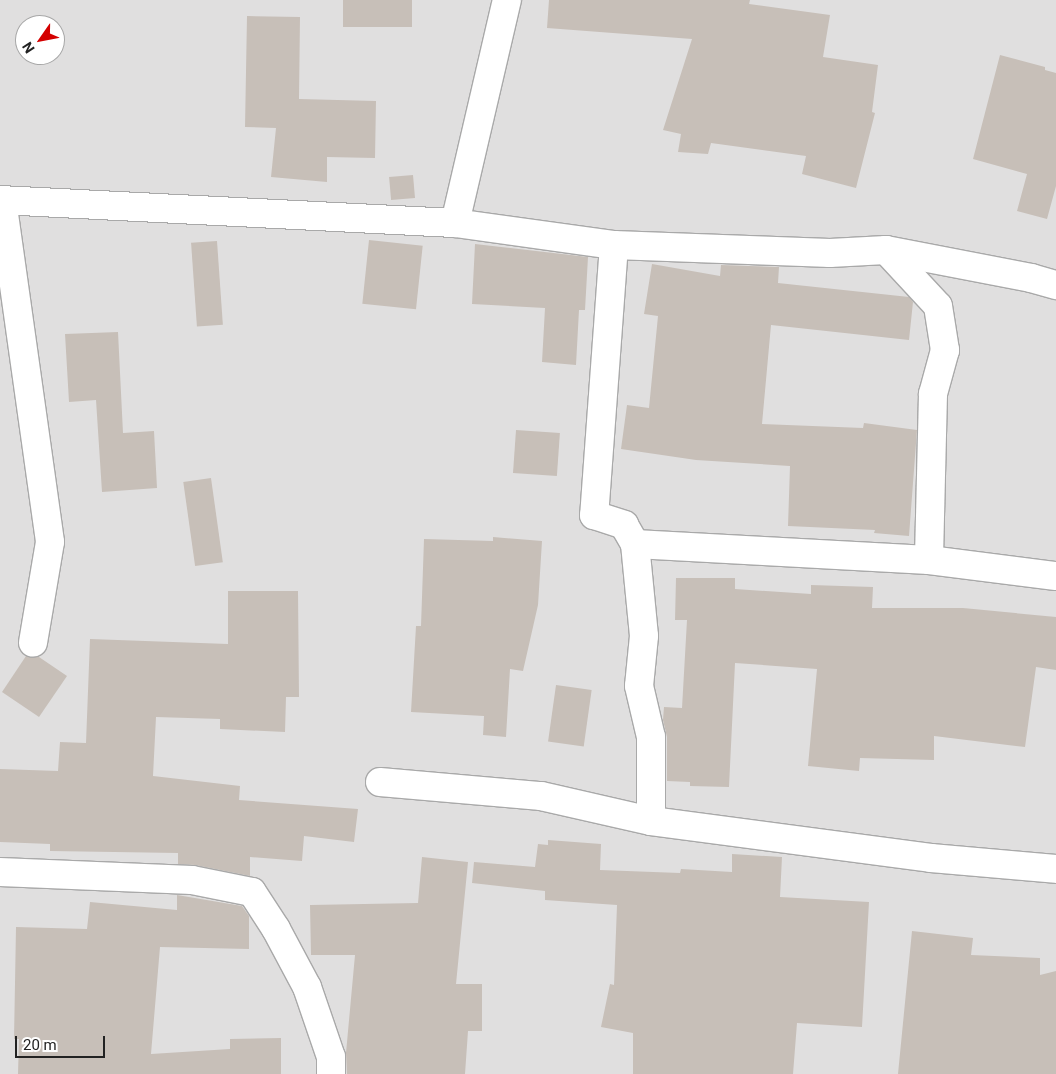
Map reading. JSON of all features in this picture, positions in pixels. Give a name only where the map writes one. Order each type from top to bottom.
[{"type":"street","points":[[455,223],[507,0]]},
{"type":"street","points":[[33,642],[50,542],[1,200],[455,223],[614,245],[830,253],[886,250],[1031,278],[1056,285]]},
{"type":"street","points":[[614,245],[594,514],[624,525],[635,544],[644,636],[639,686],[651,737],[652,821]]},
{"type":"street","points":[[886,250],[938,306],[945,350],[933,394],[929,560]]},
{"type":"street","points":[[635,544],[929,560],[1056,576]]},
{"type":"street","points":[[380,782],[541,796],[652,821],[931,858],[1056,869]]},
{"type":"street","points":[[0,872],[192,880],[252,892],[276,929],[307,987],[331,1057],[331,1074]]},
{"type":"shaded area","points":[[0,0],[1056,0],[1056,1074],[0,1074]]},
{"type":"building","points":[[343,0],[412,0],[412,27],[343,27]]},
{"type":"building","points":[[549,0],[750,0],[749,4],[830,15],[823,57],[878,65],[872,112],[875,113],[856,188],[802,174],[806,156],[711,143],[708,154],[678,152],[681,134],[663,130],[692,39],[547,28]]},
{"type":"building","points":[[247,16],[300,17],[299,99],[376,101],[375,158],[327,157],[327,182],[271,177],[276,128],[245,127]]},
{"type":"building","points":[[1000,55],[1045,67],[1045,70],[1056,73],[1056,186],[1047,219],[1017,211],[1027,174],[973,159]]},
{"type":"building","points":[[413,175],[415,198],[391,200],[389,177]]},
{"type":"building","points":[[369,240],[423,246],[416,309],[362,304]]},
{"type":"building","points":[[217,241],[223,325],[197,327],[191,243]]},
{"type":"building","points":[[475,244],[588,257],[585,310],[579,310],[576,365],[542,362],[545,308],[472,304]]},
{"type":"building","points":[[652,264],[720,276],[721,265],[779,267],[778,283],[909,297],[913,302],[909,340],[771,325],[762,424],[863,428],[864,423],[917,430],[909,536],[874,533],[875,530],[788,526],[790,466],[696,460],[621,449],[627,405],[649,408],[658,316],[644,314]]},
{"type":"building","points":[[118,332],[123,433],[154,431],[157,488],[102,492],[96,400],[69,402],[65,334]]},
{"type":"building","points":[[516,430],[560,433],[557,476],[513,473]]},
{"type":"building","points":[[211,478],[223,562],[195,566],[183,482]]},
{"type":"building","points":[[493,537],[542,541],[538,605],[523,671],[510,669],[506,737],[483,735],[484,716],[411,712],[416,626],[421,626],[424,539],[493,541]]},
{"type":"building","points":[[676,578],[735,578],[735,589],[811,594],[811,585],[873,587],[872,608],[963,608],[1056,617],[1056,670],[1036,667],[1025,747],[934,736],[934,760],[860,758],[859,771],[808,766],[817,669],[735,663],[729,787],[690,786],[690,782],[667,781],[667,737],[663,720],[664,707],[682,708],[687,620],[675,620]]},
{"type":"building","points":[[228,591],[298,591],[299,697],[286,697],[285,732],[220,729],[220,719],[156,717],[153,776],[240,786],[239,800],[358,809],[354,842],[304,836],[302,861],[250,857],[250,876],[195,865],[178,864],[178,853],[50,851],[50,844],[0,842],[0,769],[58,771],[60,742],[86,743],[90,639],[228,644]]},
{"type":"building","points":[[26,656],[39,657],[67,676],[39,717],[2,692]]},
{"type":"building","points":[[556,685],[592,690],[584,746],[548,741]]},
{"type":"building","points":[[548,840],[601,844],[600,870],[680,873],[681,869],[732,872],[732,854],[782,857],[780,897],[869,902],[862,1027],[797,1023],[793,1074],[633,1074],[633,1033],[601,1027],[610,984],[614,985],[617,905],[545,900],[545,891],[472,883],[474,862],[535,867],[538,844],[548,845]]},
{"type":"building","points":[[422,857],[468,862],[456,984],[482,984],[482,1031],[468,1031],[465,1074],[347,1074],[346,1053],[355,955],[311,955],[310,905],[418,903]]},
{"type":"building","points":[[177,895],[242,906],[249,916],[249,949],[160,947],[151,1054],[230,1049],[230,1039],[281,1038],[281,1074],[18,1074],[19,1039],[14,1039],[16,927],[87,929],[90,902],[177,910]]},
{"type":"building","points":[[912,931],[973,938],[971,955],[1040,958],[1040,975],[1056,971],[1056,1074],[898,1074]]}]
